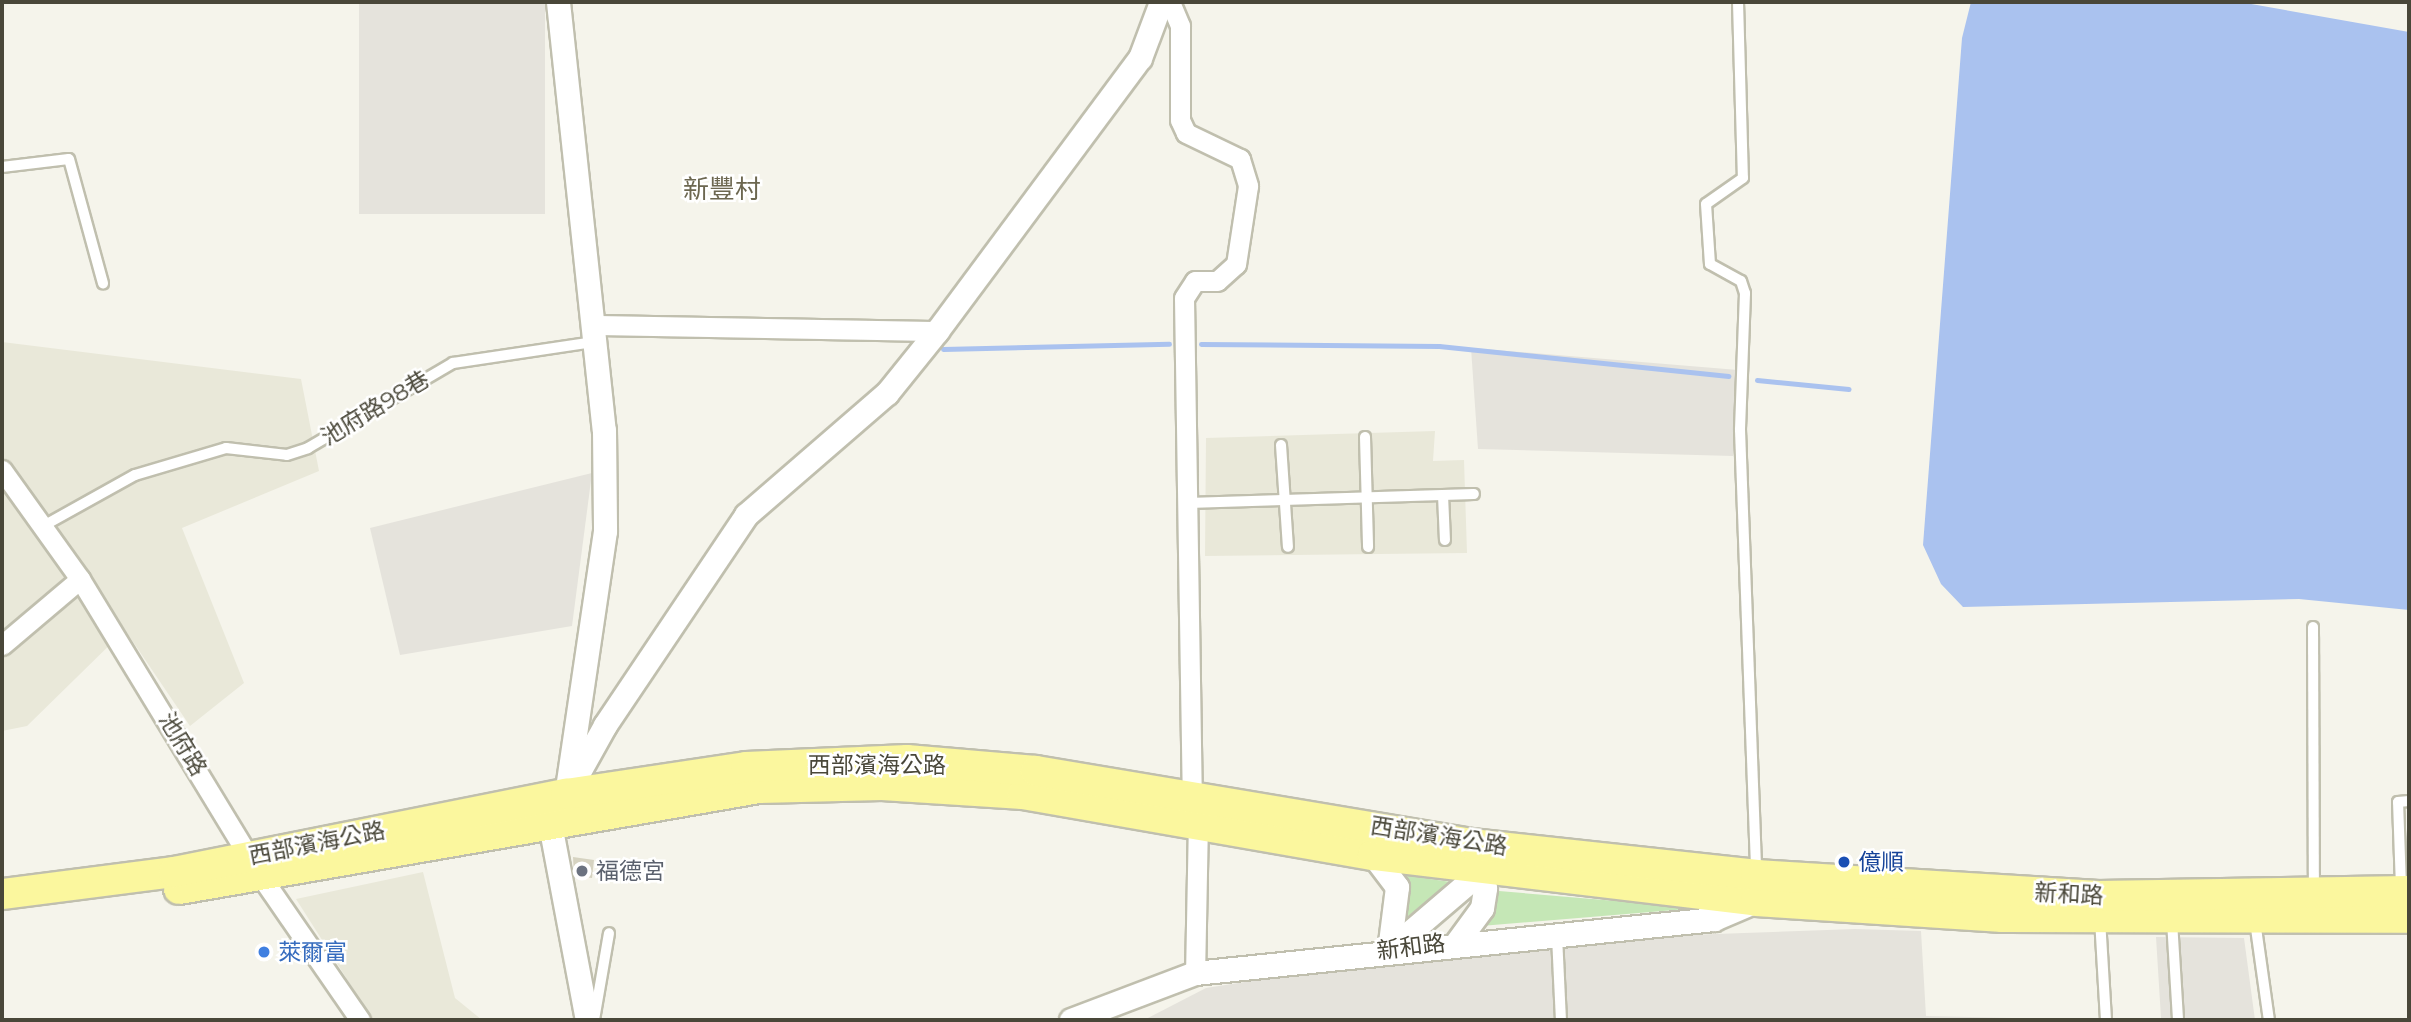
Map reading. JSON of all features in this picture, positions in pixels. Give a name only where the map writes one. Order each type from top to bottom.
[{"type":"main road","name":"西部濱海公路","points":[[2,894],[257,867],[566,794],[746,767],[907,760],[1036,771],[1195,807],[1373,855],[1476,856],[1519,850],[1756,888]]},
{"type":"main road","name":"西部濱海公路","points":[[2,912],[257,867],[550,824],[759,788],[882,785],[1195,807],[1476,856],[1756,888]]},
{"type":"main road","name":"新和路","points":[[1756,888],[2099,908],[2314,906],[2407,900]]},
{"type":"main road","name":"新和路","points":[[2099,908],[2172,920],[2255,921],[2314,906]]},
{"type":"street","points":[[558,2],[604,430],[605,531],[566,794]]},
{"type":"street","points":[[587,1020],[550,824],[566,794],[605,725],[746,515],[887,393],[937,331],[1140,58],[1161,2]]},
{"type":"street","points":[[1170,2],[1180,26],[1180,120],[1186,133],[1240,159],[1248,186],[1236,264],[1217,281],[1195,281],[1185,292],[1195,807],[1195,972]]},
{"type":"street","points":[[593,334],[937,331]]},
{"type":"street","name":"池府路","points":[[2,470],[45,525],[257,867],[360,1020]]},
{"type":"street","points":[[2,645],[80,579]]},
{"type":"street","points":[[1373,855],[1397,887],[1389,950]]},
{"type":"street","points":[[1389,950],[1476,856]]},
{"type":"street","points":[[1457,942],[1482,908],[1485,888],[1476,856]]},
{"type":"street","name":"新和路","points":[[1071,1020],[1195,972],[1457,942],[1714,919],[1756,888]]},
{"type":"lane","points":[[1738,2],[1743,178],[1706,204],[1710,264],[1741,281],[1745,293],[1740,430],[1756,888]]},
{"type":"lane","points":[[2,167],[69,159],[103,283]]},
{"type":"lane","name":"池府路98巷","points":[[45,525],[105,488],[226,448],[287,455],[308,448],[453,363],[593,334]]},
{"type":"lane","points":[[1365,437],[1368,547]]},
{"type":"lane","points":[[1281,445],[1287,500],[1288,547]]},
{"type":"lane","points":[[1188,503],[1474,494]]},
{"type":"lane","points":[[1443,495],[1445,540]]},
{"type":"lane","points":[[2313,627],[2314,906]]},
{"type":"lane","points":[[2407,900],[2398,802],[2409,802]]},
{"type":"lane","points":[[2099,908],[2106,1020]]},
{"type":"lane","points":[[2172,920],[2178,1020]]},
{"type":"lane","points":[[2255,921],[2269,1020]]},
{"type":"lane","points":[[594,1020],[609,933]]},
{"type":"lane","points":[[1557,935],[1561,1020]]},
{"type":"shaded area","points":[[359,2],[545,2],[545,214],[359,214]]},
{"type":"shaded area","points":[[2,342],[301,379],[319,471],[182,528],[244,683],[190,726],[125,630],[27,726],[2,731]]},
{"type":"shaded area","points":[[1471,348],[1738,370],[1733,456],[1478,449]]},
{"type":"shaded area","points":[[1435,431],[1433,461],[1464,460],[1467,553],[1205,556],[1206,438]]},
{"type":"shaded area","points":[[592,473],[572,626],[400,655],[370,528]]},
{"type":"shaded area","points":[[423,872],[455,998],[482,1020],[373,1020],[296,899]]},
{"type":"shaded area","points":[[1855,929],[1921,931],[1926,1016],[2098,1020],[1144,1020],[1206,988],[1425,954],[1659,936]]},
{"type":"shaded area","points":[[2156,937],[2244,938],[2255,1020],[2115,1020],[2161,1018]]},
{"type":"green space","points":[[1402,875],[1451,882],[1407,917]]},
{"type":"green space","points":[[1499,891],[1699,908],[1481,926]]},
{"type":"water","points":[[1971,2],[2240,2],[2409,32],[2409,610],[2299,599],[1963,607],[1941,584],[1923,545],[1962,38]]},
{"type":"building","name":"福德宮","points":[[573,857],[594,860],[592,878],[574,876]]},
{"type":"waterway","points":[[943,349],[1169,344]]},
{"type":"waterway","points":[[1201,344],[1439,346],[1728,376]]},
{"type":"waterway","points":[[1757,380],[1849,389]]},
{"type":"place","name":"億順","points":[[1844,862]]},
{"type":"place","name":"福德宮","points":[[582,871]]},
{"type":"place","name":"萊爾富","points":[[264,952]]},
{"type":"district","name":"新豐村","points":[[722,190]]}]
